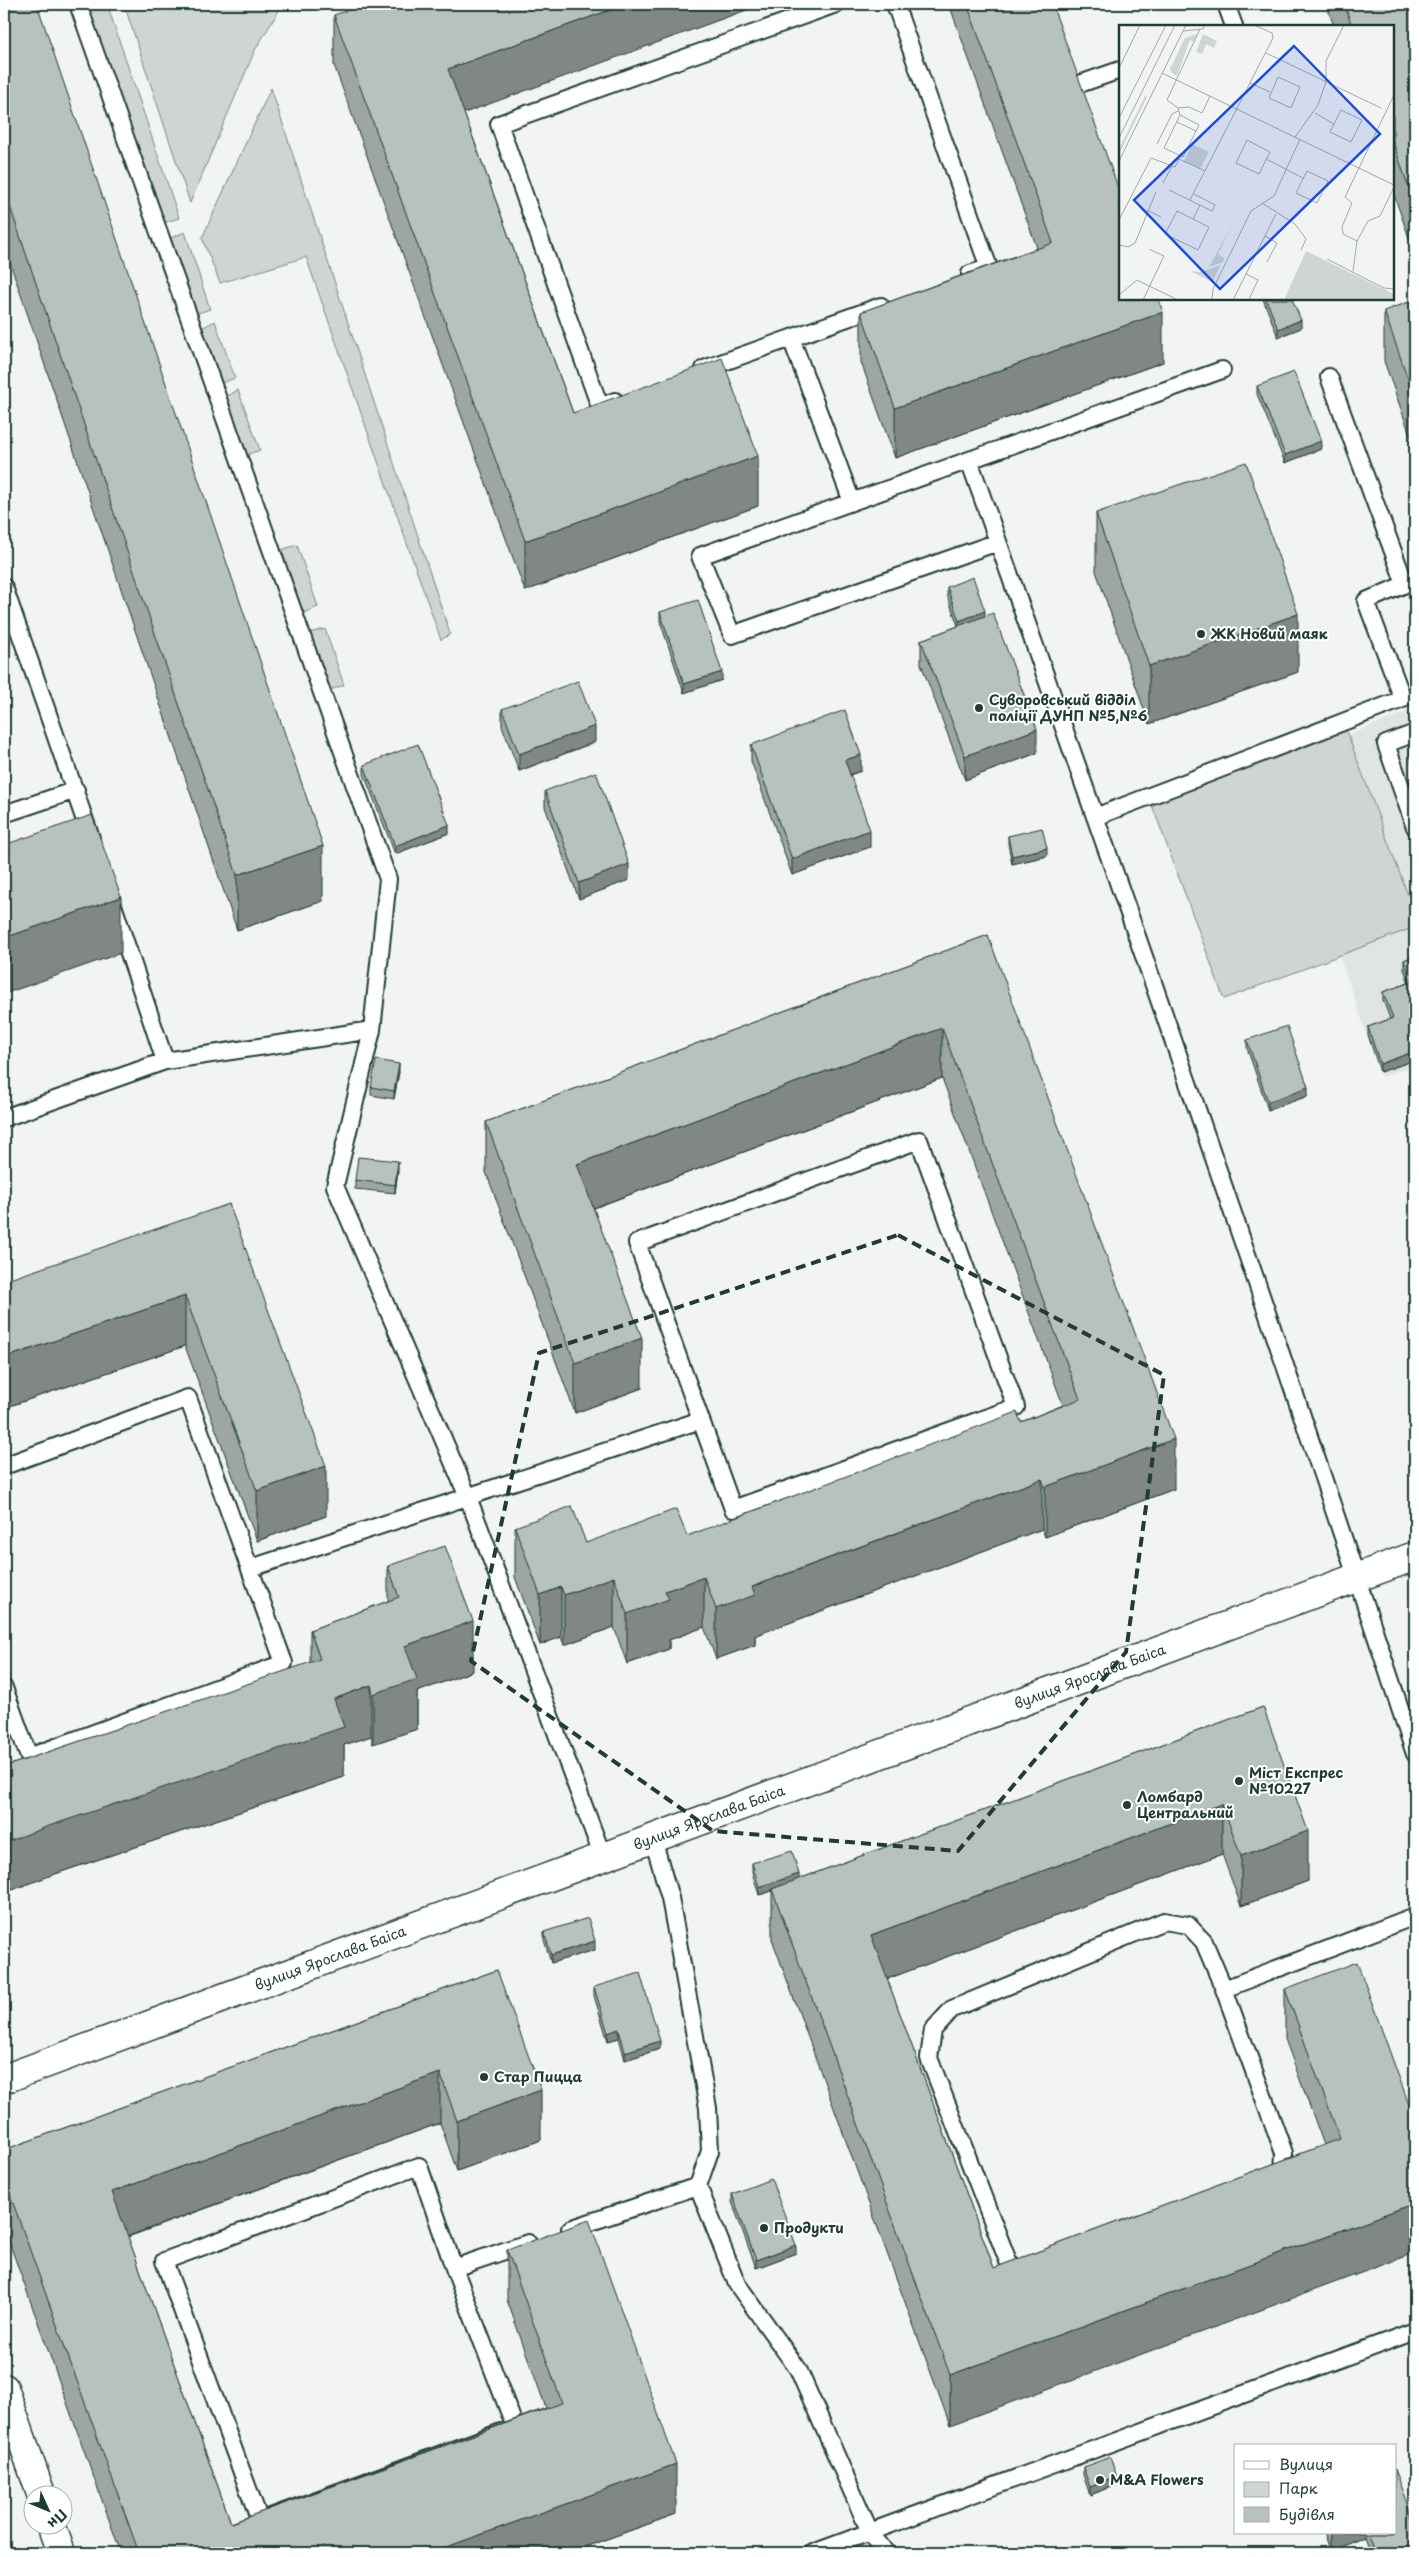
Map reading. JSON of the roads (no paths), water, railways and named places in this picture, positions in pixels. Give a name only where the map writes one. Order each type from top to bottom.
[{"type":"street","name":"вулиця Ярослава Баіса","points":[[4,2079],[1415,1556]]},
{"type":"street","points":[[4,2388],[38,2484]]},
{"type":"street","points":[[54,2534],[61,2553]]},
{"type":"lane","points":[[78,4],[388,879],[372,1030],[335,1186],[468,1497],[603,1857]]},
{"type":"lane","points":[[627,397],[600,407],[499,124],[836,4]]},
{"type":"lane","points":[[895,4],[989,268],[953,280]]},
{"type":"lane","points":[[1226,4],[1234,25]]},
{"type":"lane","points":[[1065,89],[1119,70]]},
{"type":"lane","points":[[691,374],[899,300]]},
{"type":"lane","points":[[791,338],[852,502]]},
{"type":"lane","points":[[998,542],[732,635],[700,556],[1222,370]]},
{"type":"lane","points":[[1095,817],[1403,699],[1366,601],[1410,582],[1329,377]]},
{"type":"lane","points":[[969,460],[1095,817],[1357,1578],[1415,1754]]},
{"type":"lane","points":[[4,587],[97,855]]},
{"type":"lane","points":[[1415,734],[1386,744],[1415,828]]},
{"type":"lane","points":[[4,814],[76,790]]},
{"type":"lane","points":[[109,893],[164,1061]]},
{"type":"lane","points":[[4,1118],[164,1061],[372,1030]]},
{"type":"lane","points":[[919,1140],[1016,1407],[733,1509],[701,1420],[637,1242],[919,1140]]},
{"type":"lane","points":[[4,1466],[188,1398],[284,1663],[29,1757],[4,1688]]},
{"type":"lane","points":[[251,1568],[701,1420]]},
{"type":"lane","points":[[654,1839],[670,1898],[708,2108],[710,2151],[698,2186],[737,2284],[798,2369],[870,2532],[886,2553]]},
{"type":"lane","points":[[1224,1989],[1415,1916]]},
{"type":"lane","points":[[1164,1921],[1188,1925],[1204,1942],[1224,1989],[1284,2153],[1283,2174],[1268,2189],[1042,2277],[1023,2275],[1008,2260],[929,2058],[933,2030],[952,2009],[1164,1921]]},
{"type":"lane","points":[[419,2166],[454,2268],[515,2426],[260,2522],[164,2261],[419,2166]]},
{"type":"lane","points":[[557,2234],[698,2186]]},
{"type":"lane","points":[[454,2268],[539,2240]]},
{"type":"lane","points":[[813,2553],[1415,2331]]},
{"type":"place","name":"ЖК Новий маяк","points":[[1201,634]]},
{"type":"place","name":"Суворовський відділ поліції ДУНП №5,№6","points":[[979,708]]},
{"type":"place","name":"Міст Експрес №10227","points":[[1239,1781]]},
{"type":"place","name":"Ломбард Центральний","points":[[1127,1805]]},
{"type":"place","name":"Стар Пицца","points":[[484,2077]]},
{"type":"place","name":"Продукти","points":[[764,2228]]},
{"type":"place","name":"M&A Flowers","points":[[1100,2480]]}]
